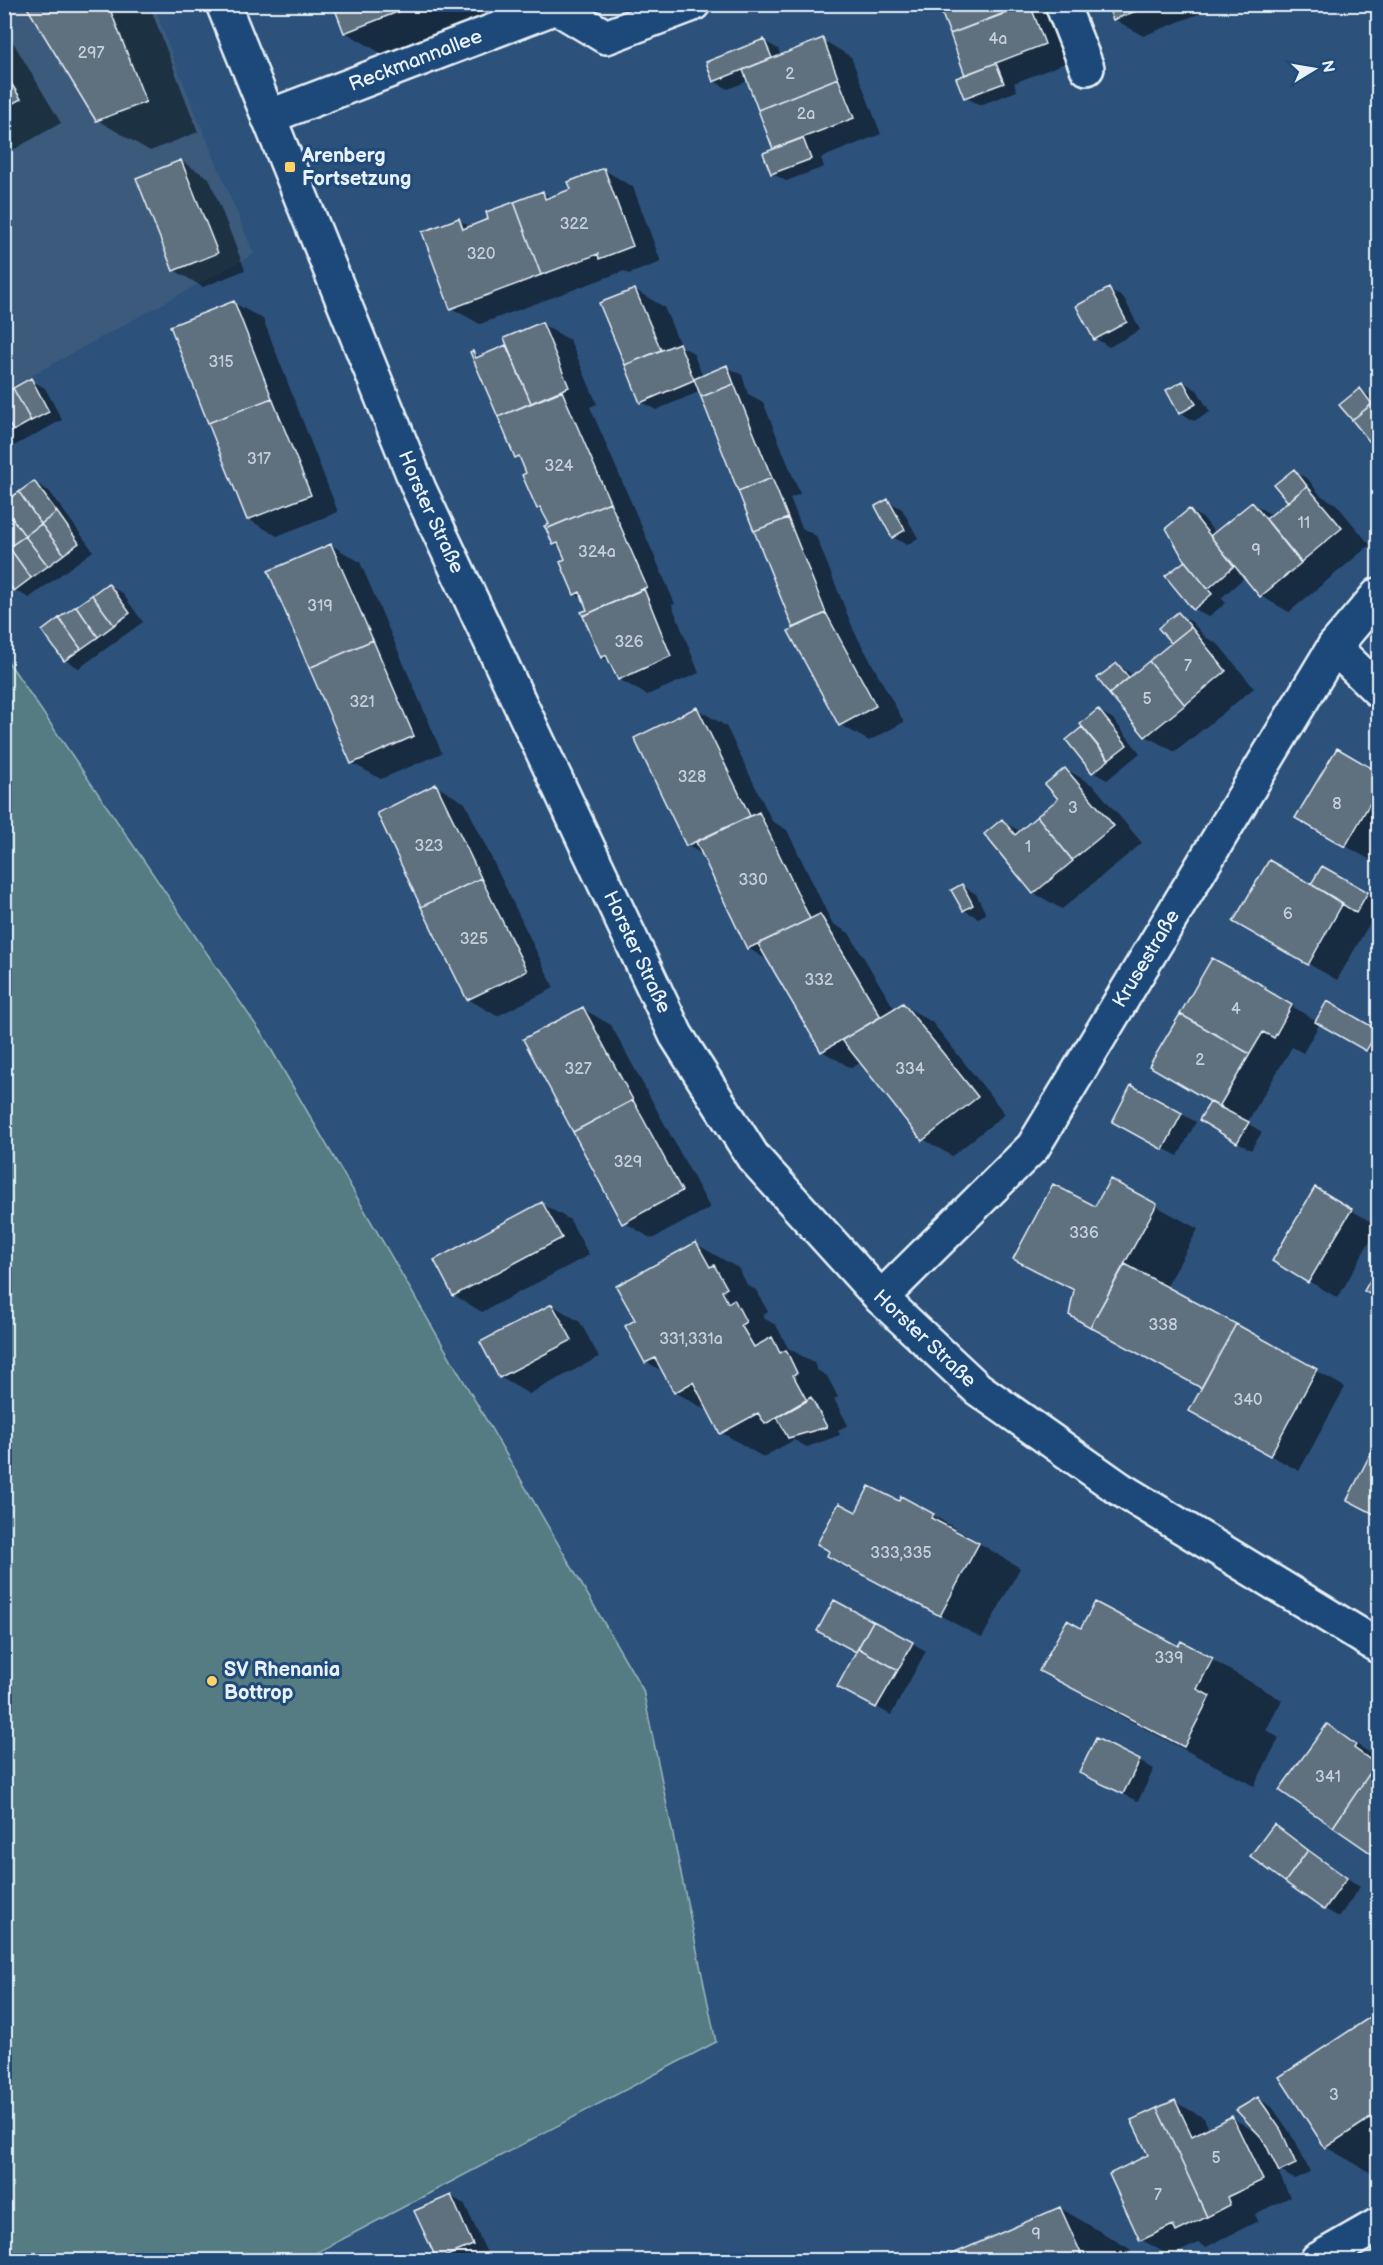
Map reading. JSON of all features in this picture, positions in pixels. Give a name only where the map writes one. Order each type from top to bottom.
[{"type":"main road","name":"Horster Straße","points":[[223,4],[419,489],[676,1035],[753,1157],[881,1298],[978,1389],[1120,1489],[1378,1646]]},
{"type":"main road","name":"Reckmannallee","points":[[268,117],[556,7],[606,37],[693,4]]},
{"type":"main road","points":[[1062,4],[1087,68]]},
{"type":"main road","name":"Krusestraße","points":[[881,1298],[1033,1147],[1334,648],[1378,595]]},
{"type":"main road","points":[[1334,648],[1378,690]]},
{"type":"main road","points":[[1317,2260],[1378,2225]]},
{"type":"shaded area","points":[[5,5],[154,5],[254,254],[5,390]]},
{"type":"green space","points":[[5,657],[264,1037],[643,1690],[716,2042],[303,2260],[5,2260]]},
{"type":"building","points":[[25,4],[108,4],[146,102],[96,121]]},
{"type":"building","points":[[333,4],[418,4],[344,33]]},
{"type":"building","points":[[938,4],[1028,4],[950,34]]},
{"type":"building","points":[[1030,4],[1045,44],[965,75],[950,34]]},
{"type":"building","points":[[1107,4],[1154,4],[1113,20]]},
{"type":"building","points":[[823,38],[838,78],[758,110],[743,70]]},
{"type":"building","points":[[764,39],[772,58],[713,82],[706,62]]},
{"type":"building","points":[[996,63],[1004,83],[964,98],[956,78]]},
{"type":"building","points":[[4,72],[21,99],[4,108]]},
{"type":"building","points":[[838,78],[854,118],[773,149],[758,110]]},
{"type":"building","points":[[803,138],[811,159],[771,174],[763,153]]},
{"type":"building","points":[[181,160],[218,253],[173,271],[136,178]]},
{"type":"building","points":[[604,168],[633,246],[599,259],[598,254],[541,275],[514,202],[543,191],[545,199],[571,189],[568,182]]},
{"type":"building","points":[[514,202],[541,275],[450,309],[422,232],[459,218],[463,229],[488,219],[486,212]]},
{"type":"building","points":[[1109,288],[1127,322],[1094,340],[1076,306]]},
{"type":"building","points":[[635,289],[661,350],[625,365],[599,303]]},
{"type":"building","points":[[234,301],[272,398],[208,423],[170,326]]},
{"type":"building","points":[[542,322],[569,387],[531,403],[504,338]]},
{"type":"building","points":[[679,343],[694,380],[640,403],[625,365]]},
{"type":"building","points":[[506,345],[531,403],[498,417],[470,352],[473,351],[476,358]]},
{"type":"building","points":[[727,365],[734,384],[701,397],[694,379]]},
{"type":"building","points":[[31,378],[49,412],[31,421],[13,388]]},
{"type":"building","points":[[1183,381],[1196,404],[1179,414],[1166,390]]},
{"type":"building","points":[[734,384],[772,478],[738,491],[701,397]]},
{"type":"building","points":[[13,388],[31,421],[13,431],[4,416],[4,392]]},
{"type":"building","points":[[1360,388],[1372,404],[1352,420],[1339,405]]},
{"type":"building","points":[[562,391],[610,502],[546,529],[544,526],[549,524],[540,507],[537,509],[522,475],[526,473],[519,456],[515,458],[498,417]]},
{"type":"building","points":[[272,398],[311,495],[247,520],[208,423]]},
{"type":"building","points":[[1378,399],[1378,452],[1352,420]]},
{"type":"building","points":[[4,416],[13,431],[4,435]]},
{"type":"building","points":[[1294,469],[1307,486],[1288,502],[1274,485]]},
{"type":"building","points":[[772,478],[788,518],[754,531],[738,491]]},
{"type":"building","points":[[34,481],[57,512],[41,524],[19,492]]},
{"type":"building","points":[[1307,486],[1342,528],[1301,562],[1266,519]]},
{"type":"building","points":[[19,492],[41,524],[25,536],[4,507],[4,502]]},
{"type":"building","points":[[888,499],[905,530],[892,538],[875,506]]},
{"type":"building","points":[[610,502],[647,587],[583,616],[581,612],[587,610],[580,592],[574,595],[560,562],[565,559],[558,543],[553,545],[546,529]]},
{"type":"building","points":[[1252,502],[1301,563],[1260,597],[1210,536]]},
{"type":"building","points":[[4,507],[25,536],[9,547],[4,542]]},
{"type":"building","points":[[1189,509],[1234,566],[1208,589],[1184,560],[1166,528]]},
{"type":"building","points":[[57,512],[79,543],[64,554],[41,524]]},
{"type":"building","points":[[788,518],[826,613],[793,628],[754,531]]},
{"type":"building","points":[[41,524],[64,554],[48,566],[25,536]]},
{"type":"building","points":[[25,536],[48,566],[31,578],[9,547]]},
{"type":"building","points":[[331,544],[373,640],[309,668],[268,571]]},
{"type":"building","points":[[9,547],[31,578],[14,591],[4,578],[4,550]]},
{"type":"building","points":[[1185,561],[1212,594],[1193,610],[1165,576]]},
{"type":"building","points":[[108,583],[130,613],[114,625],[92,595]]},
{"type":"building","points":[[644,589],[671,656],[618,680],[606,655],[601,658],[583,616]]},
{"type":"building","points":[[92,595],[114,625],[98,637],[76,606]]},
{"type":"building","points":[[76,606],[98,637],[81,649],[59,618]]},
{"type":"building","points":[[1178,612],[1191,627],[1171,643],[1158,628]]},
{"type":"building","points":[[826,613],[876,706],[839,726],[788,631]]},
{"type":"building","points":[[59,618],[81,649],[64,661],[42,631]]},
{"type":"building","points":[[1191,627],[1226,671],[1185,705],[1149,661]]},
{"type":"building","points":[[373,640],[414,736],[351,764],[309,668]]},
{"type":"building","points":[[1149,661],[1185,705],[1145,737],[1109,694]]},
{"type":"building","points":[[1117,663],[1129,678],[1109,694],[1097,678]]},
{"type":"building","points":[[697,707],[750,816],[686,846],[634,738]]},
{"type":"building","points":[[1098,709],[1127,745],[1109,759],[1080,724]]},
{"type":"building","points":[[1082,727],[1109,760],[1092,773],[1066,740]]},
{"type":"building","points":[[1337,748],[1378,772],[1378,789],[1345,847],[1295,818]]},
{"type":"building","points":[[1065,768],[1114,826],[1072,860],[1037,816],[1058,799],[1045,784]]},
{"type":"building","points":[[436,784],[481,878],[421,907],[377,813]]},
{"type":"building","points":[[759,812],[810,919],[747,949],[696,842]]},
{"type":"building","points":[[1037,816],[1073,861],[1033,894],[984,834],[1002,819],[1015,835]]},
{"type":"building","points":[[1269,860],[1343,903],[1308,965],[1233,922]]},
{"type":"building","points":[[1322,866],[1368,892],[1356,913],[1311,884]]},
{"type":"building","points":[[481,878],[527,971],[467,1000],[421,907]]},
{"type":"building","points":[[962,884],[973,905],[963,911],[951,890]]},
{"type":"building","points":[[820,914],[881,1017],[821,1052],[758,944]]},
{"type":"building","points":[[1212,958],[1266,987],[1265,989],[1292,1005],[1274,1038],[1263,1032],[1250,1054],[1180,1014]]},
{"type":"building","points":[[1327,1001],[1378,1030],[1366,1051],[1315,1022]]},
{"type":"building","points":[[903,1003],[978,1097],[922,1141],[842,1040]]},
{"type":"building","points":[[583,1007],[633,1100],[573,1132],[523,1039]]},
{"type":"building","points":[[1180,1014],[1250,1054],[1220,1105],[1223,1109],[1149,1066]]},
{"type":"building","points":[[1131,1085],[1182,1113],[1163,1150],[1112,1122]]},
{"type":"building","points":[[633,1100],[682,1191],[622,1224],[573,1132]]},
{"type":"building","points":[[1210,1102],[1249,1122],[1237,1143],[1199,1120]]},
{"type":"building","points":[[1110,1179],[1157,1204],[1090,1327],[1069,1315],[1074,1290],[1013,1259],[1053,1184],[1095,1206]]},
{"type":"building","points":[[1315,1187],[1352,1209],[1308,1283],[1272,1261]]},
{"type":"building","points":[[542,1202],[562,1238],[453,1296],[434,1260]]},
{"type":"building","points":[[696,1242],[710,1267],[714,1265],[727,1288],[722,1291],[728,1303],[734,1299],[746,1322],[741,1325],[754,1347],[772,1337],[780,1353],[786,1350],[797,1373],[793,1375],[807,1401],[765,1424],[758,1413],[720,1434],[693,1382],[674,1393],[655,1358],[645,1363],[625,1326],[635,1320],[616,1286]]},
{"type":"building","points":[[1125,1264],[1236,1324],[1201,1388],[1090,1327]]},
{"type":"building","points":[[1378,1266],[1378,1299],[1364,1291]]},
{"type":"building","points":[[552,1304],[572,1340],[499,1378],[480,1342]]},
{"type":"building","points":[[1236,1324],[1317,1369],[1270,1456],[1189,1411]]},
{"type":"building","points":[[811,1397],[827,1427],[788,1438],[777,1417]]},
{"type":"building","points":[[1378,1439],[1378,1516],[1347,1500]]},
{"type":"building","points":[[869,1486],[899,1501],[901,1496],[934,1514],[931,1518],[979,1543],[940,1616],[827,1556],[829,1551],[817,1544],[839,1503],[856,1512]]},
{"type":"building","points":[[834,1600],[873,1621],[856,1652],[817,1631]]},
{"type":"building","points":[[1095,1602],[1178,1646],[1181,1641],[1213,1658],[1197,1689],[1210,1696],[1184,1747],[1039,1671],[1067,1620],[1081,1628]]},
{"type":"building","points":[[873,1621],[913,1642],[898,1670],[858,1648]]},
{"type":"building","points":[[858,1648],[898,1670],[876,1708],[837,1687]]},
{"type":"building","points":[[1327,1724],[1356,1745],[1354,1748],[1376,1764],[1333,1827],[1279,1790]]},
{"type":"building","points":[[1096,1738],[1140,1760],[1123,1794],[1079,1773]]},
{"type":"building","points":[[1376,1764],[1378,1765],[1378,1858],[1333,1827]]},
{"type":"building","points":[[1274,1824],[1308,1850],[1285,1882],[1250,1856]]},
{"type":"building","points":[[1308,1850],[1347,1878],[1324,1910],[1285,1882]]},
{"type":"building","points":[[1378,2012],[1378,2113],[1325,2148],[1279,2077]]},
{"type":"building","points":[[1258,2097],[1281,2130],[1296,2164],[1279,2172],[1263,2139],[1236,2110]]},
{"type":"building","points":[[1175,2100],[1192,2136],[1232,2116],[1263,2180],[1227,2197],[1230,2205],[1207,2217],[1157,2108]]},
{"type":"building","points":[[1157,2108],[1207,2217],[1176,2232],[1173,2225],[1140,2241],[1109,2174],[1148,2155],[1131,2120]]},
{"type":"building","points":[[451,2195],[473,2245],[437,2260],[414,2211]]},
{"type":"building","points":[[1060,2207],[1084,2260],[939,2260]]},
{"type":"place","name":"Arenberg Fortsetzung","points":[[290,167]]},
{"type":"place","name":"SV Rhenania Bottrop","points":[[212,1681]]}]
